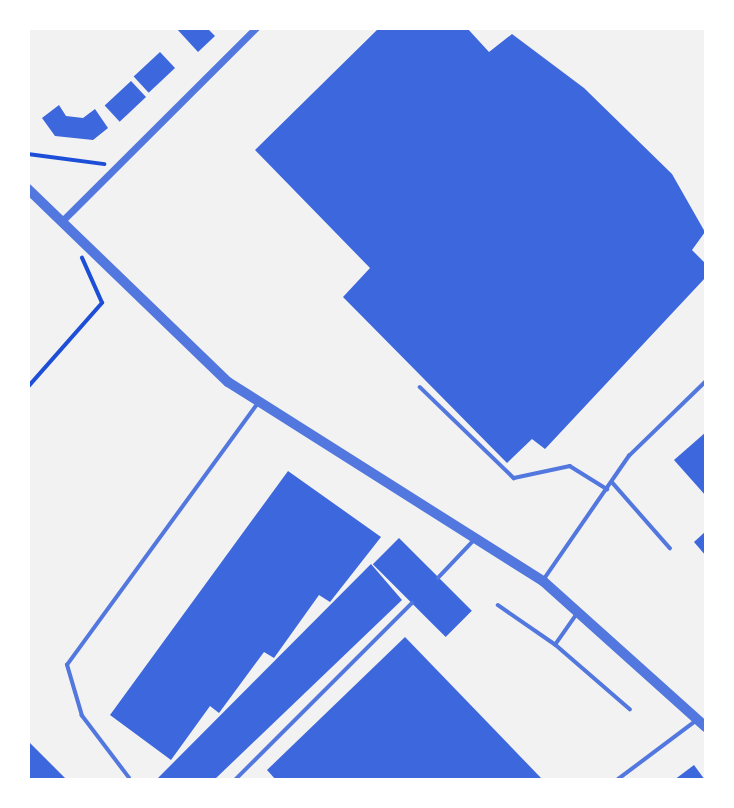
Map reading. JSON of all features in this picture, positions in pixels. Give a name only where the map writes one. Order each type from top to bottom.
[{"type":"street","points":[[61,222],[246,31],[256,28]]},
{"type":"street","points":[[28,189],[228,382],[473,541],[543,580],[702,723]]},
{"type":"lane","points":[[543,580],[629,456],[706,381]]},
{"type":"lane","points":[[420,387],[514,478],[570,466],[607,489]]},
{"type":"lane","points":[[129,778],[82,716],[67,664],[258,402]]},
{"type":"lane","points":[[612,482],[670,548]]},
{"type":"lane","points":[[438,578],[473,541]]},
{"type":"lane","points":[[234,780],[412,603]]},
{"type":"lane","points":[[498,605],[555,645],[630,709]]},
{"type":"lane","points":[[555,645],[580,612]]},
{"type":"lane","points":[[617,780],[702,723]]},
{"type":"path","points":[[29,157],[117,164]]},
{"type":"path","points":[[28,387],[102,303],[82,270],[87,246]]},
{"type":"building","points":[[176,28],[207,28],[215,36],[198,52]]},
{"type":"building","points":[[379,28],[467,28],[489,52],[512,34],[584,88],[672,174],[705,232],[692,250],[706,264],[706,277],[545,449],[532,439],[507,463],[343,297],[370,268],[255,150]]},
{"type":"building","points":[[160,52],[175,68],[149,93],[134,77]]},
{"type":"building","points":[[131,81],[146,97],[120,122],[105,106]]},
{"type":"building","points":[[59,105],[66,116],[83,118],[95,109],[108,128],[93,140],[55,136],[42,118]]},
{"type":"building","points":[[706,432],[706,496],[674,460]]},
{"type":"building","points":[[288,471],[381,537],[330,602],[319,595],[274,658],[264,652],[219,713],[210,706],[171,760],[110,715]]},
{"type":"building","points":[[706,531],[706,556],[694,542]]},
{"type":"building","points":[[399,538],[472,611],[446,637],[373,564]]},
{"type":"building","points":[[371,564],[402,600],[214,780],[156,780]]},
{"type":"building","points":[[405,637],[542,779],[276,780],[267,770]]},
{"type":"building","points":[[28,741],[67,780],[28,780]]},
{"type":"building","points":[[694,765],[705,780],[674,780]]}]
